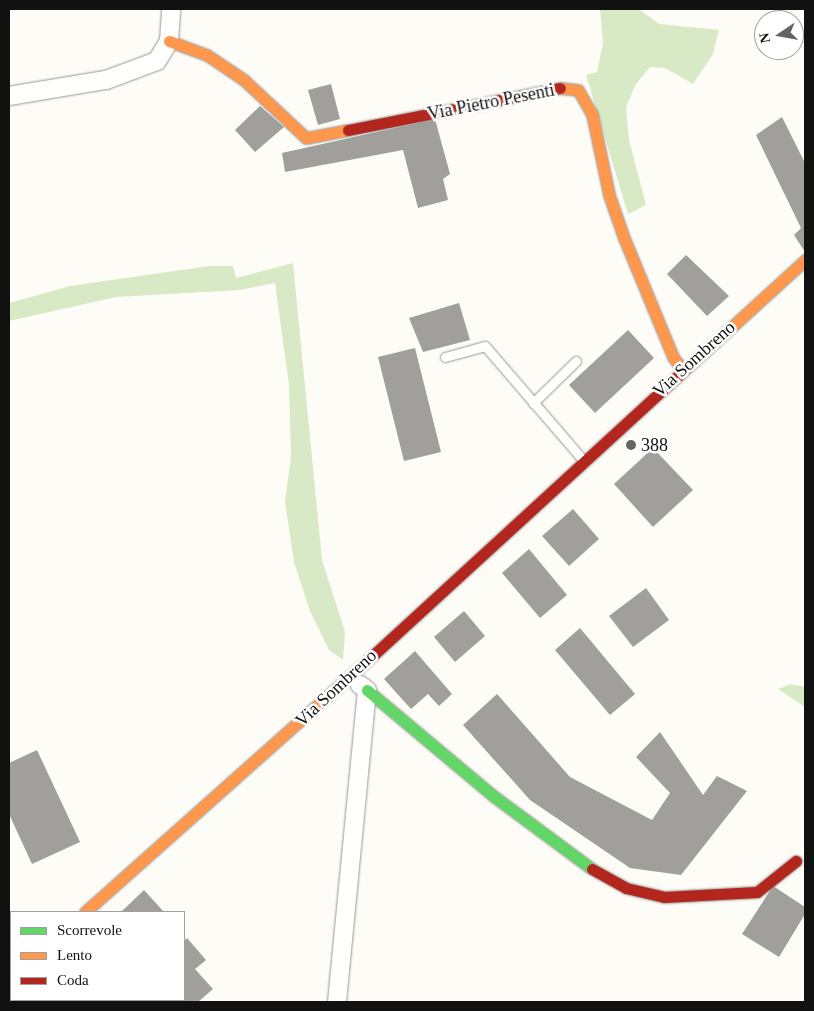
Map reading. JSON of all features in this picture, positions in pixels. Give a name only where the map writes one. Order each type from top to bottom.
[{"type":"street","points":[[9,96],[106,80],[157,61],[169,40],[171,9]]},
{"type":"street","name":"Via Pietro Pesenti","points":[[169,40],[207,56],[244,80],[306,138],[547,90],[569,87],[578,90],[592,114],[609,195],[624,238],[670,349],[682,369]]},
{"type":"street","name":"Via Sombreno","points":[[86,911],[350,675],[682,369],[805,260]]},
{"type":"street","points":[[350,675],[492,795],[598,873],[626,888],[664,897],[757,892],[796,861]]},
{"type":"street","points":[[337,1002],[367,690]]},
{"type":"lane","points":[[445,356],[485,346],[583,460]]},
{"type":"lane","points":[[533,403],[576,361]]},
{"type":"green space","points":[[600,9],[639,9],[659,24],[719,30],[713,54],[693,84],[665,68],[650,67],[636,84],[626,107],[629,140],[646,205],[628,214],[586,75],[597,72],[603,43]]},
{"type":"green space","points":[[293,263],[322,560],[345,632],[343,660],[329,650],[310,611],[294,562],[285,502],[291,456],[289,385],[275,283],[240,290],[116,297],[9,321],[9,303],[70,286],[209,266],[233,266],[236,278]]},
{"type":"green space","points":[[791,684],[805,687],[805,707],[778,689]]},
{"type":"building","points":[[331,84],[340,119],[318,125],[308,90]]},
{"type":"building","points":[[260,106],[284,127],[255,152],[235,130]]},
{"type":"building","points":[[782,117],[805,163],[805,252],[794,235],[801,228],[756,135]]},
{"type":"building","points":[[435,119],[450,174],[443,179],[448,200],[418,208],[403,150],[285,172],[282,153]]},
{"type":"building","points":[[686,255],[729,296],[707,316],[667,274]]},
{"type":"building","points":[[459,303],[470,340],[423,352],[409,318]]},
{"type":"building","points":[[628,330],[654,358],[595,413],[569,385]]},
{"type":"building","points":[[415,348],[441,452],[404,461],[378,357]]},
{"type":"building","points":[[653,448],[693,490],[653,527],[614,484]]},
{"type":"building","points":[[573,509],[599,539],[569,566],[542,536]]},
{"type":"building","points":[[529,549],[567,595],[540,618],[502,573]]},
{"type":"building","points":[[646,588],[669,620],[633,647],[609,616]]},
{"type":"building","points":[[464,611],[485,636],[455,662],[434,637]]},
{"type":"building","points":[[580,628],[635,694],[610,715],[555,650]]},
{"type":"building","points":[[415,651],[452,694],[439,706],[428,694],[411,709],[384,679]]},
{"type":"building","points":[[497,694],[570,777],[652,820],[670,793],[636,757],[660,732],[703,795],[717,776],[747,791],[681,875],[630,868],[530,800],[463,725]]},
{"type":"building","points":[[37,750],[80,842],[32,864],[9,814],[9,763]]},
{"type":"building","points":[[773,886],[805,907],[805,914],[779,957],[742,934]]},
{"type":"building","points":[[144,890],[163,911],[122,911]]},
{"type":"building","points":[[187,938],[206,960],[195,969],[213,989],[198,1002],[140,1002],[185,1001],[185,940]]},
{"type":"traffic: fast","points":[[367,690],[492,795],[592,869]]},
{"type":"traffic: slow","points":[[169,41],[207,55],[244,80],[306,138],[348,130]]},
{"type":"traffic: slow","points":[[560,88],[578,90],[592,114],[609,195],[624,238],[673,357],[682,369]]},
{"type":"traffic: slow","points":[[679,375],[805,260]]},
{"type":"traffic: slow","points":[[86,911],[358,669]]},
{"type":"traffic: jam","points":[[348,130],[560,88]]},
{"type":"traffic: jam","points":[[358,669],[679,375]]},
{"type":"traffic: jam","points":[[592,869],[626,888],[664,897],[757,892],[796,861]]},
{"type":"place","name":"388","points":[[631,445]]}]
